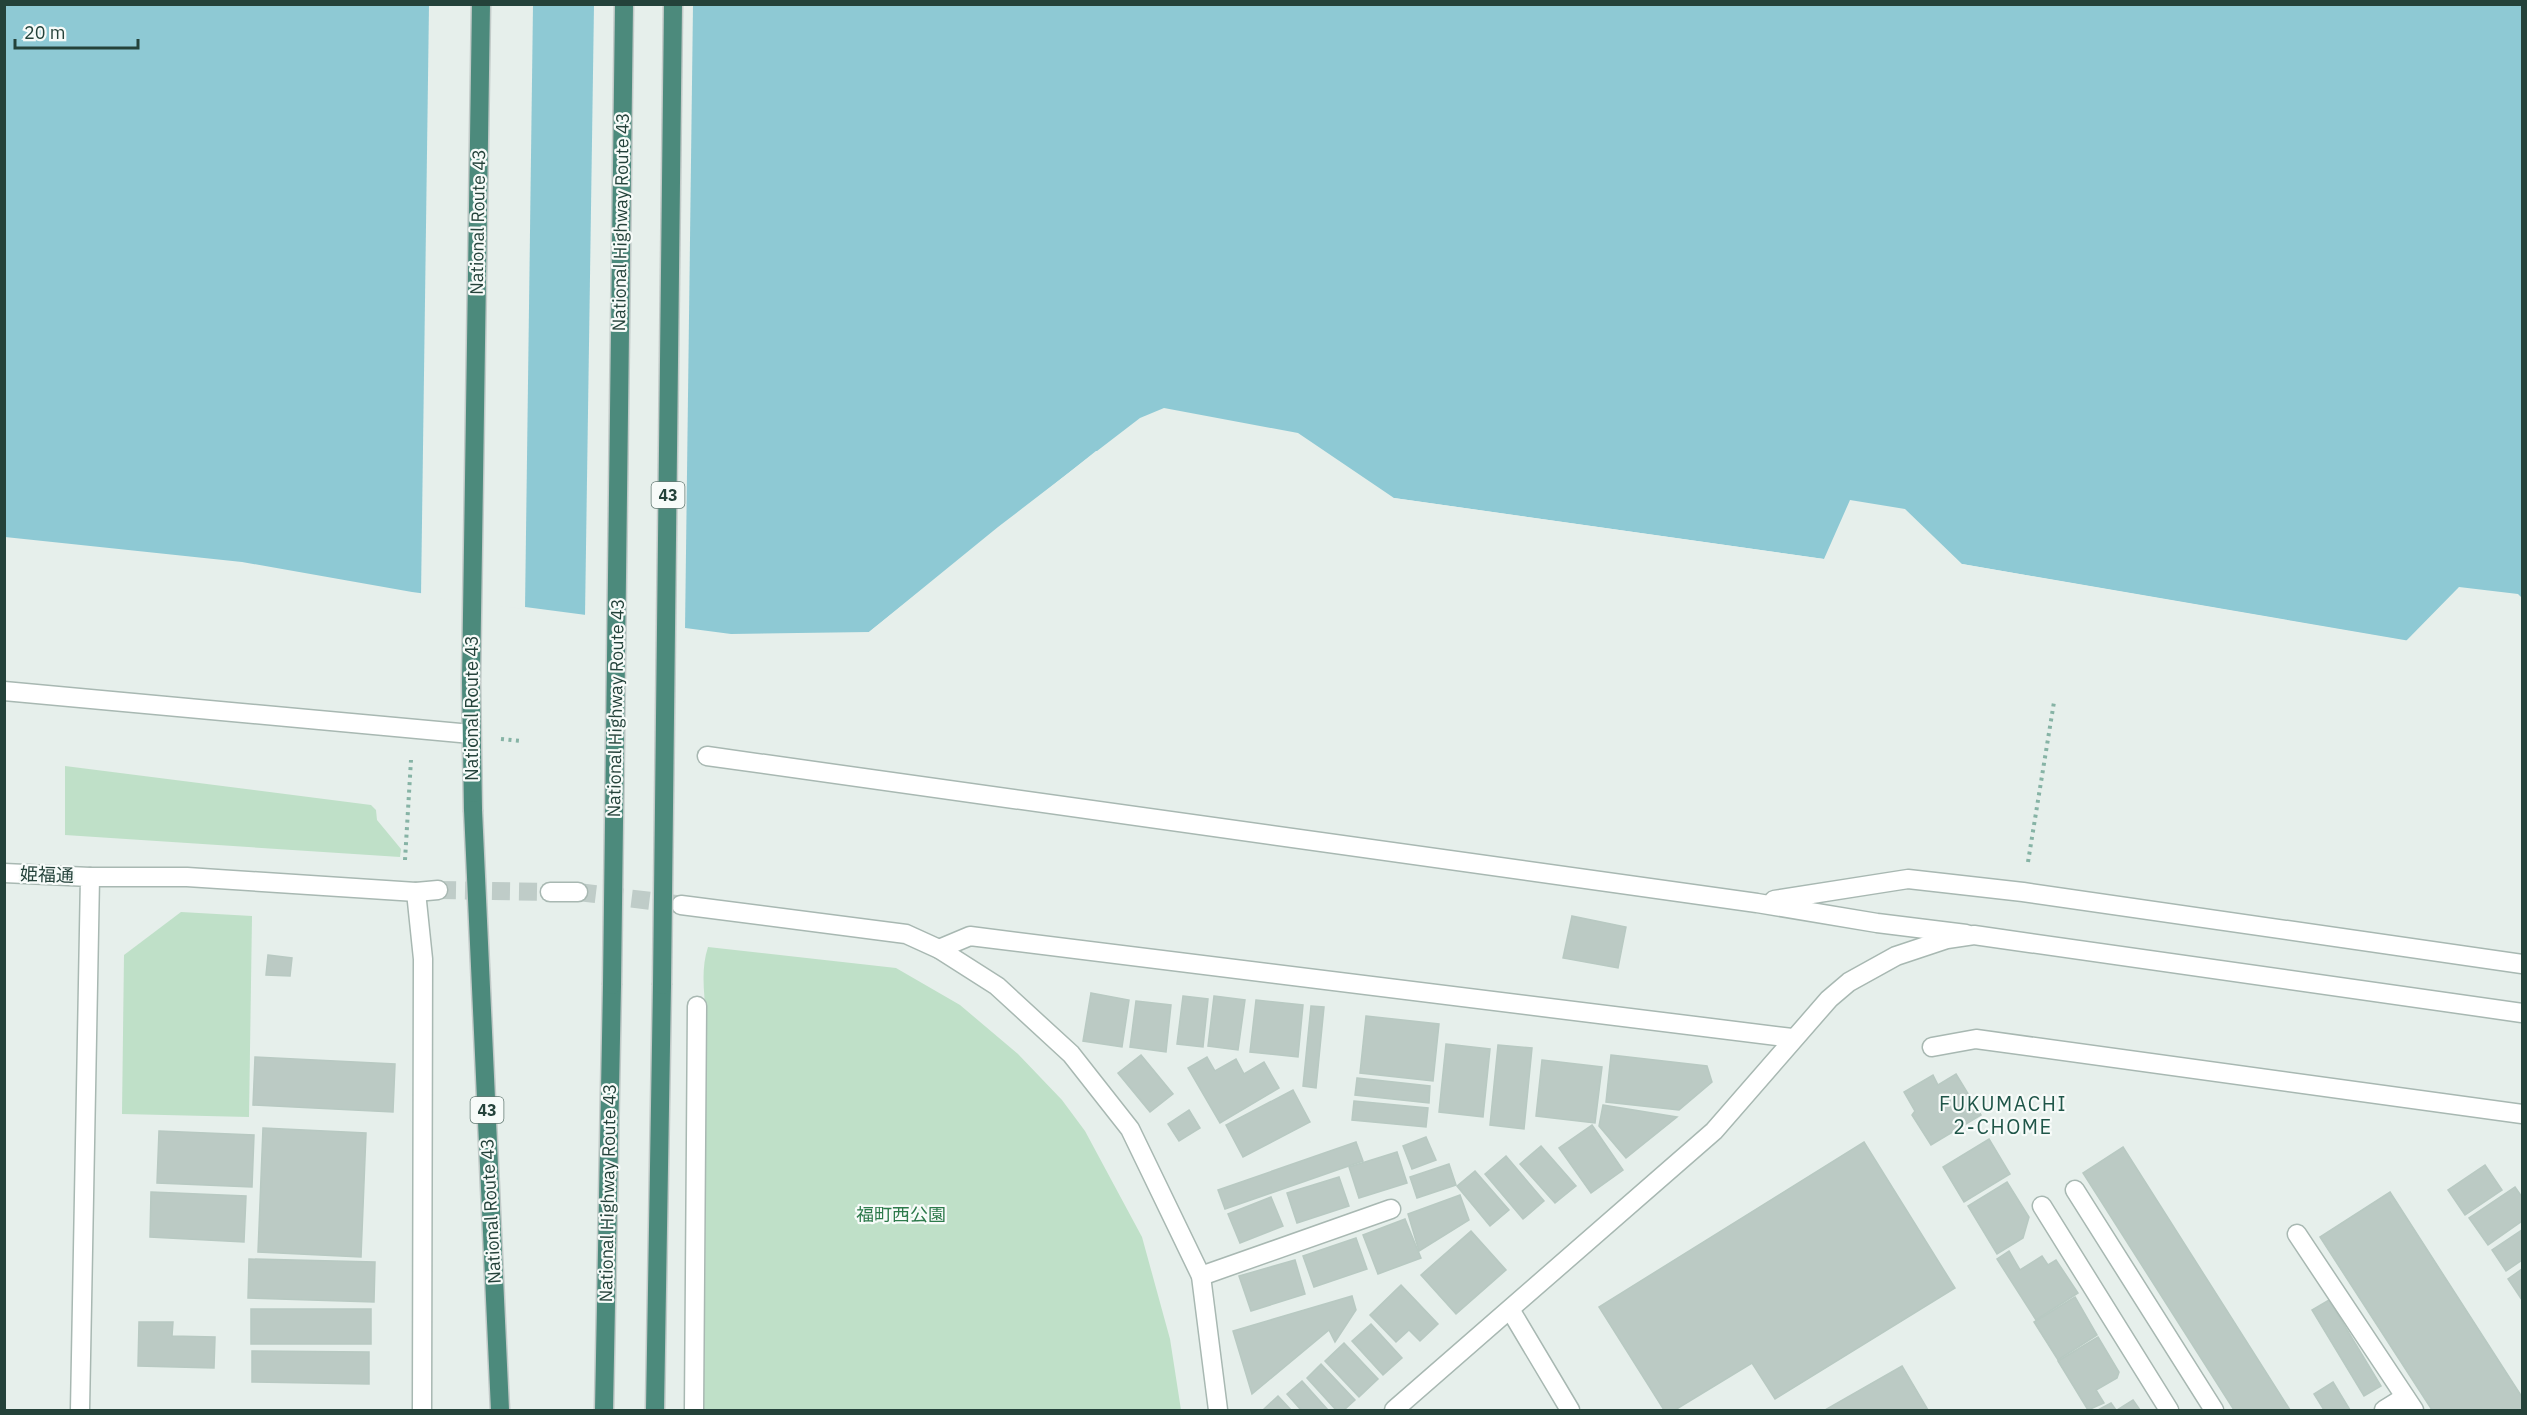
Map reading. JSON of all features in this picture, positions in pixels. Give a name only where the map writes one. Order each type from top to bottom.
[{"type":"highway","name":"National Route 43","points":[[481,4],[471,734],[500,1410]]},
{"type":"highway","name":"National Highway Route 43","points":[[604,1410],[612,985],[624,4]]},
{"type":"highway","name":"43","points":[[655,1410],[674,4]]},
{"type":"street","points":[[4,691],[471,734]]},
{"type":"street","points":[[707,756],[2523,1013]]},
{"type":"street","name":"姫福通","points":[[4,873],[90,877],[187,877],[410,892],[438,890]]},
{"type":"street","points":[[80,1410],[90,877]]},
{"type":"street","points":[[1757,903],[1908,879],[2023,892],[2523,964]]},
{"type":"street","points":[[410,892],[423,959],[422,1410]]},
{"type":"street","points":[[550,892],[578,892]]},
{"type":"street","points":[[681,904],[906,934],[939,949],[997,986],[1071,1054],[1130,1129],[1201,1276],[1218,1410]]},
{"type":"street","points":[[939,949],[970,936],[1792,1038]]},
{"type":"street","points":[[1394,1410],[1511,1311],[1714,1131],[1748,1094],[1792,1038],[1829,999],[1872,968],[1921,946],[1974,936]]},
{"type":"street","points":[[694,1410],[697,1006]]},
{"type":"street","points":[[1932,1047],[1976,1039],[2523,1114]]},
{"type":"street","points":[[2075,1190],[2214,1410]]},
{"type":"street","points":[[2042,1206],[2169,1410]]},
{"type":"street","points":[[1201,1276],[1391,1209]]},
{"type":"street","points":[[2297,1234],[2409,1404],[2384,1410]]},
{"type":"street","points":[[1511,1311],[1570,1410]]},
{"type":"path","points":[[2023,892],[2054,702]]},
{"type":"path","points":[[410,763],[410,892]]},
{"type":"green space","points":[[65,766],[371,805],[376,810],[377,820],[401,849],[400,857],[65,835]]},
{"type":"green space","points":[[181,912],[252,916],[249,1117],[122,1114],[124,955]]},
{"type":"green space","name":"福町西公園","points":[[708,947],[896,968],[960,1005],[1018,1054],[1062,1100],[1085,1131],[1142,1237],[1170,1339],[1181,1410],[703,1410],[707,1041],[704,970]]},
{"type":"water","points":[[4,5],[2522,5],[2522,598],[2518,594],[2459,587],[2406,641],[1962,564],[1905,509],[1850,500],[1824,559],[1394,498],[1298,433],[1164,408],[1140,418],[998,527],[869,632],[731,634],[412,592],[242,562],[5,537]]},
{"type":"pier","points":[[429,5],[533,5],[525,609],[421,596]]},
{"type":"pier","points":[[594,5],[693,5],[685,630],[585,616]]},
{"type":"pier","points":[[1096,451],[1101,451],[872,634],[869,632]]},
{"type":"pier","points":[[1390,499],[1827,559],[1823,562]]},
{"type":"pier","points":[[1957,564],[2410,641],[2406,643],[1961,567]]},
{"type":"building","points":[[1572,916],[1626,927],[1618,968],[1563,958]]},
{"type":"building","points":[[268,955],[292,958],[290,976],[266,975]]},
{"type":"building","points":[[1091,993],[1129,1000],[1122,1047],[1083,1041]]},
{"type":"building","points":[[1183,996],[1208,999],[1203,1047],[1177,1044]]},
{"type":"building","points":[[1214,996],[1245,1000],[1238,1050],[1208,1046]]},
{"type":"building","points":[[1256,1000],[1303,1005],[1298,1057],[1250,1052]]},
{"type":"building","points":[[1136,1001],[1171,1005],[1166,1052],[1130,1047]]},
{"type":"building","points":[[1311,1006],[1324,1007],[1316,1088],[1303,1086]]},
{"type":"building","points":[[1366,1016],[1439,1024],[1433,1081],[1360,1073]]},
{"type":"building","points":[[1446,1044],[1490,1049],[1483,1117],[1439,1112]]},
{"type":"building","points":[[1498,1045],[1532,1048],[1524,1129],[1490,1125]]},
{"type":"building","points":[[1141,1055],[1173,1094],[1150,1112],[1118,1073]]},
{"type":"building","points":[[1611,1055],[1707,1066],[1712,1082],[1679,1110],[1606,1102]]},
{"type":"building","points":[[255,1057],[395,1064],[393,1112],[253,1105]]},
{"type":"building","points":[[1207,1057],[1215,1071],[1236,1059],[1244,1074],[1264,1062],[1279,1088],[1220,1123],[1188,1068]]},
{"type":"building","points":[[1542,1060],[1602,1067],[1595,1123],[1536,1116]]},
{"type":"building","points":[[1956,1074],[1981,1115],[1931,1145],[1912,1115],[1915,1111],[1904,1092],[1933,1075],[1938,1085]]},
{"type":"building","points":[[1357,1078],[1430,1086],[1429,1103],[1355,1095]]},
{"type":"building","points":[[1293,1090],[1310,1122],[1243,1157],[1226,1125]]},
{"type":"building","points":[[1354,1101],[1428,1108],[1426,1127],[1352,1120]]},
{"type":"building","points":[[1603,1105],[1677,1117],[1626,1158],[1599,1126]]},
{"type":"building","points":[[1189,1110],[1200,1128],[1179,1141],[1168,1124]]},
{"type":"building","points":[[1592,1125],[1623,1170],[1591,1193],[1559,1148]]},
{"type":"building","points":[[263,1128],[366,1133],[361,1257],[258,1252]]},
{"type":"building","points":[[159,1131],[254,1135],[252,1187],[157,1183]]},
{"type":"building","points":[[1426,1137],[1436,1160],[1412,1169],[1403,1146]]},
{"type":"building","points":[[1989,1139],[2010,1174],[1964,1202],[1943,1167]]},
{"type":"building","points":[[1356,1142],[1363,1161],[1225,1209],[1218,1190]]},
{"type":"building","points":[[1864,1142],[1955,1288],[1775,1399],[1752,1363],[1675,1410],[1664,1410],[1599,1307]]},
{"type":"building","points":[[1541,1146],[1576,1186],[1555,1203],[1520,1164]]},
{"type":"building","points":[[2123,1147],[2290,1410],[2234,1410],[2083,1173]]},
{"type":"building","points":[[1397,1152],[1407,1183],[1359,1198],[1349,1167]]},
{"type":"building","points":[[1506,1156],[1544,1201],[1523,1219],[1485,1174]]},
{"type":"building","points":[[1449,1164],[1456,1185],[1417,1198],[1410,1177]]},
{"type":"building","points":[[2485,1165],[2502,1190],[2465,1215],[2448,1190]]},
{"type":"building","points":[[1475,1171],[1509,1210],[1490,1226],[1457,1186]]},
{"type":"building","points":[[1339,1177],[1349,1206],[1297,1223],[1287,1193]]},
{"type":"building","points":[[2007,1182],[2029,1217],[2023,1238],[1997,1254],[1968,1206]]},
{"type":"building","points":[[2515,1187],[2522,1197],[2522,1221],[2488,1245],[2469,1218]]},
{"type":"building","points":[[151,1192],[246,1196],[244,1242],[150,1237]]},
{"type":"building","points":[[2390,1192],[2522,1397],[2522,1410],[2432,1410],[2320,1237]]},
{"type":"building","points":[[1460,1195],[1469,1220],[1419,1251],[1408,1214]]},
{"type":"building","points":[[1271,1197],[1283,1226],[1240,1243],[1228,1214]]},
{"type":"building","points":[[1405,1219],[1421,1258],[1378,1274],[1363,1235]]},
{"type":"building","points":[[2522,1230],[2522,1260],[2506,1271],[2492,1250]]},
{"type":"building","points":[[1471,1231],[1506,1270],[1456,1314],[1421,1275]]},
{"type":"building","points":[[1356,1238],[1367,1269],[1314,1287],[1303,1256]]},
{"type":"building","points":[[2009,1251],[2020,1270],[2042,1256],[2048,1265],[2056,1260],[2078,1293],[2036,1320],[1997,1259]]},
{"type":"building","points":[[249,1259],[375,1262],[374,1302],[248,1298]]},
{"type":"building","points":[[1295,1260],[1305,1294],[1251,1311],[1239,1276]]},
{"type":"building","points":[[2522,1269],[2522,1300],[2508,1279]]},
{"type":"building","points":[[1401,1285],[1438,1324],[1420,1341],[1409,1330],[1396,1342],[1370,1315]]},
{"type":"building","points":[[1352,1296],[1356,1310],[1335,1342],[1329,1330],[1252,1394],[1233,1331]]},
{"type":"building","points":[[2075,1297],[2097,1335],[2058,1360],[2034,1322]]},
{"type":"building","points":[[2329,1300],[2381,1386],[2364,1396],[2312,1310]]},
{"type":"building","points":[[251,1309],[371,1309],[371,1344],[251,1344]]},
{"type":"building","points":[[139,1322],[173,1322],[172,1336],[215,1337],[214,1368],[138,1366]]},
{"type":"building","points":[[1371,1324],[1402,1358],[1383,1375],[1352,1341]]},
{"type":"building","points":[[2098,1337],[2119,1372],[2117,1378],[2096,1390],[2104,1403],[2088,1410],[2058,1361]]},
{"type":"building","points":[[1344,1343],[1378,1379],[1359,1397],[1325,1361]]},
{"type":"building","points":[[252,1351],[369,1352],[369,1384],[252,1382]]},
{"type":"building","points":[[1321,1364],[1355,1400],[1344,1410],[1336,1410],[1307,1378]]},
{"type":"building","points":[[1902,1366],[1928,1410],[1825,1410]]},
{"type":"building","points":[[1302,1381],[1328,1410],[1301,1410],[1287,1394]]},
{"type":"building","points":[[2333,1382],[2350,1410],[2324,1410],[2314,1394]]},
{"type":"building","points":[[1278,1396],[1291,1410],[1263,1410]]},
{"type":"building","points":[[2133,1400],[2140,1410],[2117,1410]]},
{"type":"building","points":[[2111,1403],[2116,1410],[2098,1410]]},
{"type":"tunnel","points":[[438,890],[550,892]]},
{"type":"tunnel","points":[[578,892],[676,904]]},
{"type":"district","name":"FUKUMACHI 2-CHOME","points":[[2003,1116]]}]
